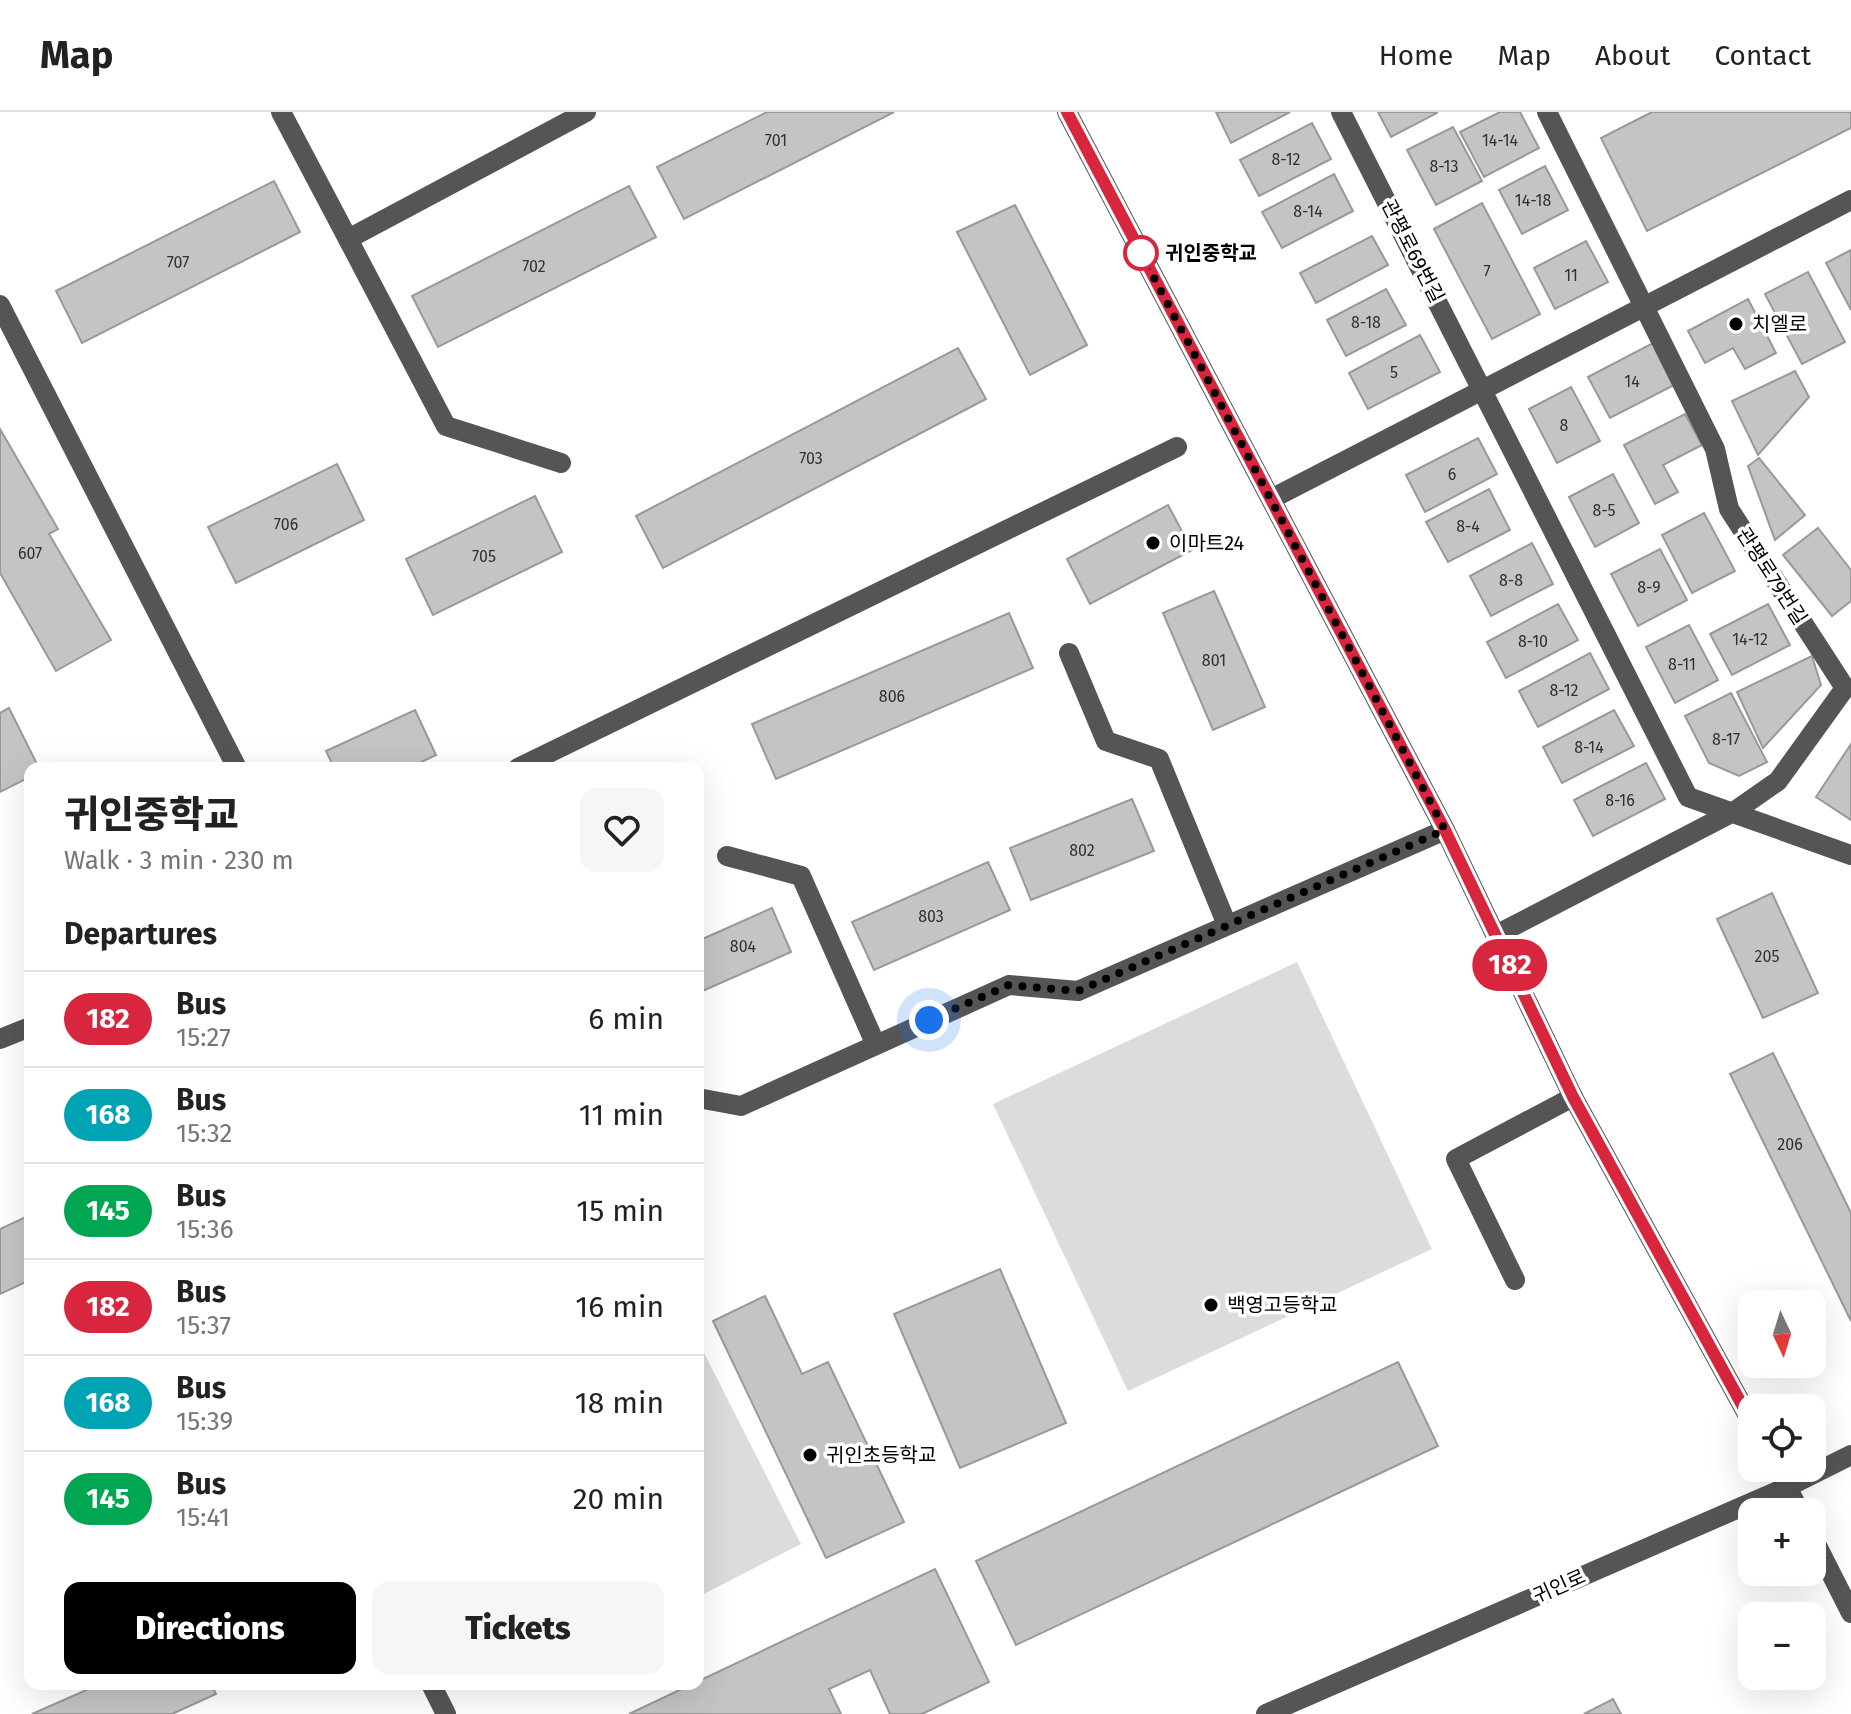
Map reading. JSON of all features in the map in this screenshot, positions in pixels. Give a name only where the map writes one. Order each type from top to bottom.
[{"type":"street","points":[[281,112],[446,426],[561,463]]},
{"type":"street","points":[[348,239],[586,112]]},
{"type":"street","points":[[1067,112],[1273,498],[1445,830],[1573,1097],[1738,1398]]},
{"type":"street","name":"관평로69번길","points":[[1341,112],[1485,390]]},
{"type":"street","points":[[1547,112],[1645,306]]},
{"type":"street","points":[[1273,498],[1851,200]]},
{"type":"street","points":[[0,305],[234,762]]},
{"type":"street","name":"관평로79번길","points":[[1645,306],[1715,449],[1729,509],[1845,688],[1778,781],[1735,811]]},
{"type":"street","points":[[1485,390],[1688,797],[1735,811],[1851,855]]},
{"type":"street","points":[[530,762],[1177,447]]},
{"type":"street","points":[[1069,653],[1106,741],[1159,759],[1227,925]]},
{"type":"street","points":[[1496,935],[1735,811]]},
{"type":"street","points":[[704,1099],[741,1106],[1009,985],[1078,991],[1445,830]]},
{"type":"street","points":[[727,856],[801,876],[875,1043]]},
{"type":"street","points":[[0,1039],[24,1029]]},
{"type":"street","points":[[1515,1280],[1456,1159],[1573,1097]]},
{"type":"street","name":"귀인로","points":[[1266,1714],[1787,1487],[1851,1455]]},
{"type":"street","points":[[1784,1482],[1793,1498]]},
{"type":"street","points":[[1826,1564],[1851,1613]]},
{"type":"street","points":[[434,1690],[446,1714]]},
{"type":"shaded area","points":[[1297,962],[1432,1249],[1128,1391],[993,1104]]},
{"type":"shaded area","points":[[704,1353],[801,1544],[704,1594]]},
{"type":"building","points":[[767,112],[894,112],[684,219],[657,167]]},
{"type":"building","points":[[1216,112],[1290,112],[1231,143]]},
{"type":"building","points":[[1378,112],[1437,112],[1437,113],[1391,137]]},
{"type":"building","points":[[1500,112],[1520,112],[1539,148],[1484,177],[1460,132]]},
{"type":"building","points":[[1652,112],[1851,112],[1851,128],[1647,231],[1601,138]]},
{"type":"building","points":[[1312,123],[1331,159],[1259,196],[1240,160]]},
{"type":"building","points":[[1453,127],[1482,181],[1436,205],[1407,150]]},
{"type":"building","points":[[1545,166],[1568,210],[1522,234],[1499,190]]},
{"type":"building","points":[[1334,174],[1353,211],[1282,248],[1262,212]]},
{"type":"building","points":[[274,181],[300,232],[82,343],[56,291]]},
{"type":"building","points":[[629,186],[656,237],[438,347],[412,296]]},
{"type":"building","points":[[1482,203],[1540,314],[1492,339],[1434,229]]},
{"type":"building","points":[[1015,205],[1087,345],[1030,375],[957,232]]},
{"type":"building","points":[[1372,236],[1388,265],[1316,303],[1300,273]]},
{"type":"building","points":[[1586,241],[1608,282],[1555,309],[1534,268]]},
{"type":"building","points":[[1851,250],[1851,310],[1826,263]]},
{"type":"building","points":[[1808,272],[1845,342],[1802,364],[1765,294]]},
{"type":"building","points":[[1386,289],[1406,325],[1346,356],[1327,320]]},
{"type":"building","points":[[1748,299],[1776,353],[1745,369],[1733,348],[1705,363],[1688,331]]},
{"type":"building","points":[[1420,335],[1440,372],[1368,409],[1349,373]]},
{"type":"building","points":[[1653,343],[1676,384],[1610,418],[1588,377]]},
{"type":"building","points":[[958,348],[986,399],[663,568],[636,516]]},
{"type":"building","points":[[1795,371],[1809,397],[1758,455],[1732,401]]},
{"type":"building","points":[[1571,387],[1600,441],[1557,463],[1529,409]]},
{"type":"building","points":[[1685,414],[1702,445],[1663,465],[1678,492],[1655,504],[1624,445]]},
{"type":"building","points":[[0,429],[58,529],[49,534],[111,640],[56,671],[0,573]]},
{"type":"building","points":[[1478,438],[1497,474],[1425,512],[1406,475]]},
{"type":"building","points":[[1759,458],[1805,515],[1775,540],[1748,466]]},
{"type":"building","points":[[337,464],[364,520],[236,583],[208,527]]},
{"type":"building","points":[[1613,474],[1639,523],[1595,547],[1569,497]]},
{"type":"building","points":[[1489,489],[1510,530],[1448,562],[1426,522]]},
{"type":"building","points":[[535,496],[562,552],[433,615],[406,559]]},
{"type":"building","points":[[1168,505],[1192,550],[1090,604],[1067,559]]},
{"type":"building","points":[[1704,513],[1735,571],[1692,593],[1662,535]]},
{"type":"building","points":[[1818,528],[1851,570],[1851,601],[1832,616],[1783,555]]},
{"type":"building","points":[[1532,543],[1553,584],[1491,616],[1470,576]]},
{"type":"building","points":[[1660,549],[1687,600],[1638,626],[1611,574]]},
{"type":"building","points":[[1214,591],[1265,707],[1213,730],[1163,613]]},
{"type":"building","points":[[1558,604],[1578,640],[1506,678],[1487,642]]},
{"type":"building","points":[[1768,604],[1790,645],[1732,675],[1710,634]]},
{"type":"building","points":[[1009,613],[1033,668],[776,779],[752,724]]},
{"type":"building","points":[[1689,625],[1718,680],[1675,703],[1646,647]]},
{"type":"building","points":[[1590,653],[1609,689],[1538,727],[1519,691]]},
{"type":"building","points":[[1812,656],[1821,685],[1763,748],[1737,692]]},
{"type":"building","points":[[1731,693],[1767,762],[1739,776],[1709,763],[1685,716]]},
{"type":"building","points":[[9,708],[36,762],[24,762],[24,780],[0,792],[0,713]]},
{"type":"building","points":[[415,710],[436,755],[421,762],[331,762],[326,751]]},
{"type":"building","points":[[1614,710],[1634,746],[1562,783],[1543,747]]},
{"type":"building","points":[[1851,744],[1851,820],[1816,797]]},
{"type":"building","points":[[1646,763],[1665,799],[1593,836],[1574,800]]},
{"type":"building","points":[[1132,799],[1154,851],[1031,900],[1010,848]]},
{"type":"building","points":[[988,862],[1010,910],[874,970],[852,922]]},
{"type":"building","points":[[1772,893],[1818,993],[1763,1018],[1717,919]]},
{"type":"building","points":[[772,908],[791,952],[704,990],[704,938]]},
{"type":"building","points":[[1773,1053],[1851,1213],[1851,1321],[1730,1074]]},
{"type":"building","points":[[24,1218],[24,1283],[0,1294],[0,1229]]},
{"type":"building","points":[[1000,1269],[1066,1423],[960,1468],[894,1314]]},
{"type":"building","points":[[765,1296],[802,1374],[828,1362],[904,1522],[826,1558],[713,1321]]},
{"type":"building","points":[[1398,1362],[1438,1446],[1016,1645],[976,1561]]},
{"type":"building","points":[[935,1569],[989,1682],[922,1714],[890,1714],[870,1670],[829,1689],[841,1714],[629,1714],[680,1690],[704,1690],[704,1678]]},
{"type":"building","points":[[86,1690],[214,1690],[216,1694],[172,1714],[32,1714]]},
{"type":"building","points":[[1613,1699],[1621,1714],[1584,1714]]},
{"type":"bus line","name":"182","points":[[1067,112],[1229,422],[1273,498],[1445,830],[1573,1097],[1738,1398]]},
{"type":"place","name":"귀인중학교","points":[[1141,253]]},
{"type":"place","name":"치엘로","points":[[1736,324]]},
{"type":"place","name":"이마트24","points":[[1153,543]]},
{"type":"place","name":"백영고등학교","points":[[1211,1305]]},
{"type":"place","name":"귀인초등학교","points":[[810,1455]]},
{"type":"route","points":[[929,1020],[1009,985],[1078,991],[1445,830],[1273,498],[1229,422],[1141,253]]}]
